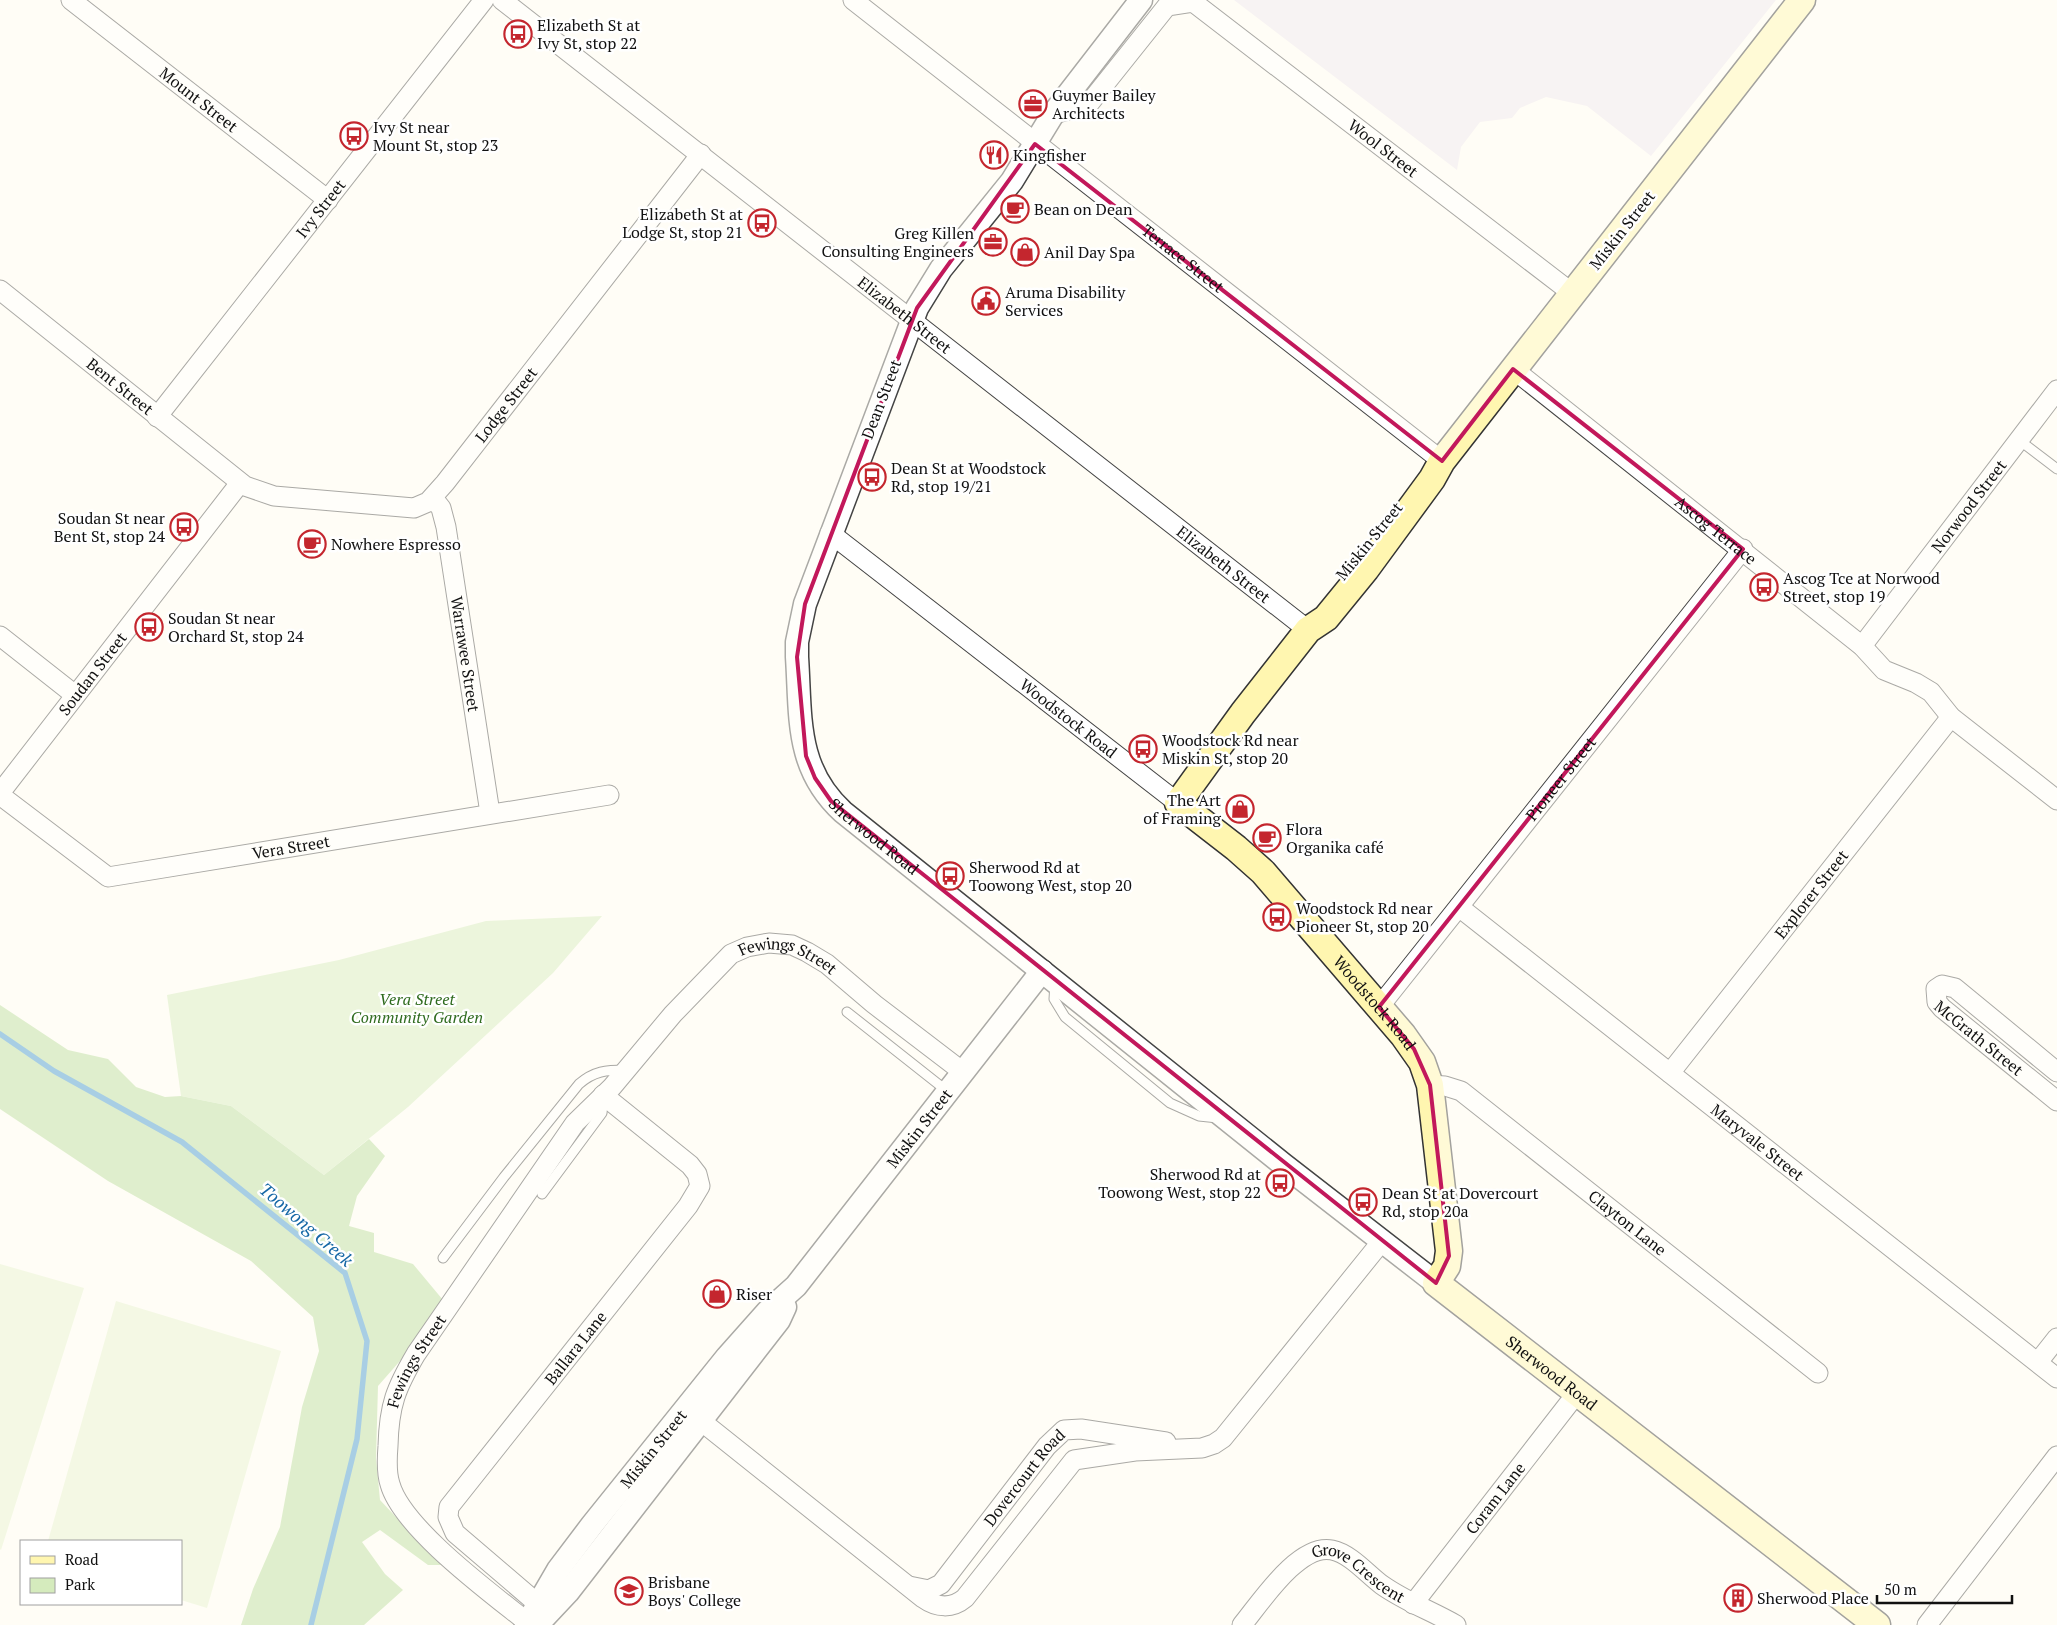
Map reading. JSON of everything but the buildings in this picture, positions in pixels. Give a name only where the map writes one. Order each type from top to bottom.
[{"type":"main road","name":"Miskin Street","points":[[1178,803],[1243,713],[1308,630],[1326,618],[1366,569],[1432,479],[1442,461],[1802,0]]},
{"type":"main road","name":"Woodstock Road","points":[[1178,803],[1236,848],[1263,872],[1379,1007],[1414,1049],[1422,1062],[1430,1085],[1449,1256],[1447,1266],[1436,1282]]},
{"type":"main road","name":"Sherwood Road","points":[[1436,1282],[1865,1621]]},
{"type":"street","name":"Mount Street","points":[[71,0],[328,200]]},
{"type":"street","name":"Ivy Street","points":[[157,417],[484,0]]},
{"type":"street","name":"Elizabeth Street","points":[[502,0],[1308,630]]},
{"type":"street","name":"Terrace Street","points":[[853,0],[1442,461]]},
{"type":"street","name":"Dean Street","points":[[815,778],[804,743],[797,642],[805,604],[830,533],[912,321],[932,282],[1012,180],[1053,114],[1141,0]]},
{"type":"street","name":"Wool Street","points":[[1053,114],[1088,105],[1167,6],[1193,2],[1572,293]]},
{"type":"street","name":"Lodge Street","points":[[240,483],[257,492],[274,496],[399,508],[419,507],[433,498],[701,154]]},
{"type":"street","name":"Bent Street","points":[[0,290],[240,483]]},
{"type":"street","name":"Ascog Terrace","points":[[1513,369],[1743,549],[1862,646],[1884,670],[1916,683],[1931,692],[1952,717],[2057,800]]},
{"type":"street","name":"Norwood Street","points":[[1862,646],[2057,390]]},
{"type":"street","name":"Soudan Street","points":[[0,794],[240,483]]},
{"type":"street","name":"Warrawee Street","points":[[433,498],[441,508],[446,527],[490,813]]},
{"type":"street","name":"Woodstock Road","points":[[830,533],[1178,803]]},
{"type":"street","name":"Pioneer Street","points":[[1379,1007],[1743,549]]},
{"type":"street","points":[[0,636],[75,695]]},
{"type":"street","name":"Explorer Street","points":[[1670,1073],[1952,717]]},
{"type":"street","name":"Sherwood Road","points":[[815,778],[822,790],[843,812],[1048,977],[1436,1282]]},
{"type":"street","name":"Vera Street","points":[[0,794],[108,877],[609,795]]},
{"type":"street","name":"Maryvale Street","points":[[1459,908],[2057,1378]]},
{"type":"street","name":"Fewings Street","points":[[532,1619],[434,1544],[405,1512],[395,1497],[388,1477],[390,1414],[400,1381],[453,1298],[571,1128],[626,1070],[673,1014],[720,964],[731,954],[747,947],[769,943],[792,945],[827,964],[874,1004],[963,1072]]},
{"type":"street","name":"Miskin Street","points":[[532,1619],[569,1554],[727,1357],[767,1312],[796,1286],[963,1072],[1048,977]]},
{"type":"street","name":"McGrath Street","points":[[2057,1072],[1955,988],[1942,986],[1936,989],[1937,1002],[1942,1008],[2057,1101]]},
{"type":"street","name":"Clayton Lane","points":[[1430,1085],[1446,1086],[1461,1091],[1818,1373]]},
{"type":"street","name":"Ballara Lane","points":[[532,1619],[455,1533],[448,1517],[449,1506],[688,1206],[700,1186],[697,1174],[690,1165],[603,1095]]},
{"type":"street","name":"Dovercourt Road","points":[[701,1421],[934,1605],[948,1606],[962,1600],[1076,1459],[1135,1451],[1202,1448],[1214,1444],[1231,1430],[1382,1241]]},
{"type":"street","name":"Miskin Street","points":[[532,1619],[568,1592],[778,1320],[796,1286]]},
{"type":"street","points":[[2038,1362],[2057,1338]]},
{"type":"street","name":"Coram Lane","points":[[1413,1604],[1577,1393]]},
{"type":"street","name":"Dovercourt Road","points":[[906,1584],[929,1590],[941,1584],[1047,1446],[1064,1430],[1091,1430],[1202,1448]]},
{"type":"street","points":[[1927,1625],[2057,1456]]},
{"type":"street","name":"Grove Crescent","points":[[1242,1625],[1296,1562],[1310,1553],[1322,1549],[1334,1550],[1346,1556],[1382,1585],[1413,1604],[1456,1625]]},
{"type":"lane","points":[[2019,440],[2057,469]]},
{"type":"lane","points":[[847,1012],[948,1092]]},
{"type":"lane","points":[[443,1258],[504,1177],[579,1084],[602,1070],[626,1070]]},
{"type":"lane","points":[[542,1194],[602,1113],[604,1108],[603,1095]]},
{"type":"highlighted area","points":[[1035,144],[1442,461],[1513,369],[1743,549],[1379,1007],[1414,1049],[1430,1085],[1449,1256],[1436,1283],[831,801],[815,778],[806,756],[797,657],[805,604],[917,308]]},
{"type":"shaded area","points":[[1234,0],[1776,0],[1651,156],[1587,106],[1546,97],[1520,108],[1512,118],[1480,122],[1461,147],[1457,170]]},
{"type":"green space","name":"Vera Street Community Garden","points":[[602,916],[553,973],[408,1107],[324,1175],[231,1106],[181,1096],[167,995],[339,960],[486,921]]},
{"type":"green space","points":[[0,1005],[68,1050],[108,1059],[136,1087],[165,1097],[181,1096],[231,1106],[324,1175],[369,1139],[385,1156],[357,1196],[349,1226],[374,1233],[374,1252],[413,1264],[443,1300],[407,1353],[378,1386],[376,1458],[380,1500],[441,1565],[428,1565],[380,1530],[362,1542],[385,1574],[403,1590],[364,1625],[241,1625],[253,1589],[280,1527],[302,1407],[319,1351],[313,1317],[251,1261],[108,1181],[0,1109]]},
{"type":"green space","points":[[0,1264],[84,1288],[1,1550],[0,1549]]},
{"type":"green space","points":[[116,1301],[281,1351],[207,1608],[182,1600],[182,1540],[48,1540]]},
{"type":"waterway","name":"Toowong Creek","points":[[0,1034],[54,1071],[182,1142],[345,1273],[367,1341],[357,1439],[311,1625]]},
{"type":"place","name":"Elizabeth St at Ivy St, stop 22","points":[[518,34]]},
{"type":"place","name":"Guymer Bailey Architects","points":[[1033,104]]},
{"type":"place","name":"Ivy St near Mount St, stop 23","points":[[354,136]]},
{"type":"place","name":"Kingfisher","points":[[994,155]]},
{"type":"place","name":"Bean on Dean","points":[[1015,209]]},
{"type":"place","name":"Elizabeth St at Lodge St, stop 21","points":[[762,223]]},
{"type":"place","name":"Greg Killen Consulting Engineers","points":[[993,242]]},
{"type":"place","name":"Anil Day Spa","points":[[1025,252]]},
{"type":"place","name":"Aruma Disability Services","points":[[986,301]]},
{"type":"place","name":"Dean St at Woodstock Rd, stop 19/21","points":[[872,477]]},
{"type":"place","name":"Soudan St near Bent St, stop 24","points":[[184,527]]},
{"type":"place","name":"Nowhere Espresso","points":[[312,544]]},
{"type":"place","name":"Ascog Tce at Norwood Street, stop 19","points":[[1764,587]]},
{"type":"place","name":"Soudan St near Orchard St, stop 24","points":[[149,627]]},
{"type":"place","name":"Woodstock Rd near Miskin St, stop 20","points":[[1143,749]]},
{"type":"place","name":"The Art of Framing","points":[[1240,809]]},
{"type":"place","name":"Flora Organika café","points":[[1267,838]]},
{"type":"place","name":"Sherwood Rd at Toowong West, stop 20","points":[[950,876]]},
{"type":"place","name":"Woodstock Rd near Pioneer St, stop 20","points":[[1277,917]]},
{"type":"place","name":"Sherwood Rd at Toowong West, stop 22","points":[[1280,1183]]},
{"type":"place","name":"Dean St at Dovercourt Rd, stop 20a","points":[[1363,1202]]},
{"type":"place","name":"Riser","points":[[717,1294]]},
{"type":"place","name":"Brisbane Boys' College","points":[[629,1591]]},
{"type":"place","name":"Sherwood Place","points":[[1738,1598]]}]
